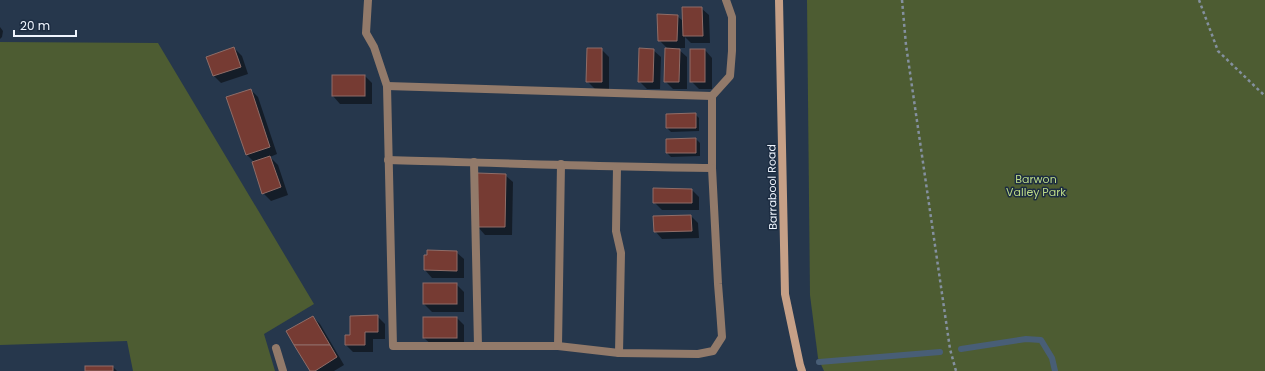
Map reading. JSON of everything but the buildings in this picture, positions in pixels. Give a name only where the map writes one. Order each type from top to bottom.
[{"type":"street","name":"Barrabool Road","points":[[779,0],[785,294],[802,371]]},
{"type":"lane","points":[[368,0],[366,33],[374,47],[386,86],[393,346],[558,346],[619,353],[698,354],[713,351],[722,337],[712,168],[712,96],[730,76],[732,17],[726,0]]},
{"type":"lane","points":[[386,86],[712,96]]},
{"type":"lane","points":[[388,160],[561,164],[617,167],[712,168]]},
{"type":"lane","points":[[474,162],[478,346]]},
{"type":"lane","points":[[558,346],[561,164]]},
{"type":"lane","points":[[617,167],[616,231],[621,253],[619,353]]},
{"type":"lane","points":[[276,348],[283,371]]},
{"type":"path","points":[[902,0],[907,52],[950,349],[956,371]]},
{"type":"path","points":[[1199,0],[1218,51],[1265,96]]},
{"type":"green space","name":"Barwon Valley Park","points":[[807,0],[1265,0],[1265,371],[824,371],[818,358],[810,295]]},
{"type":"green space","points":[[0,42],[158,43],[314,304],[264,334],[275,371],[133,371],[127,341],[0,345]]},
{"type":"waterway","points":[[961,349],[1026,339],[1041,340],[1052,358],[1055,371]]},
{"type":"waterway","points":[[819,362],[940,352]]}]
